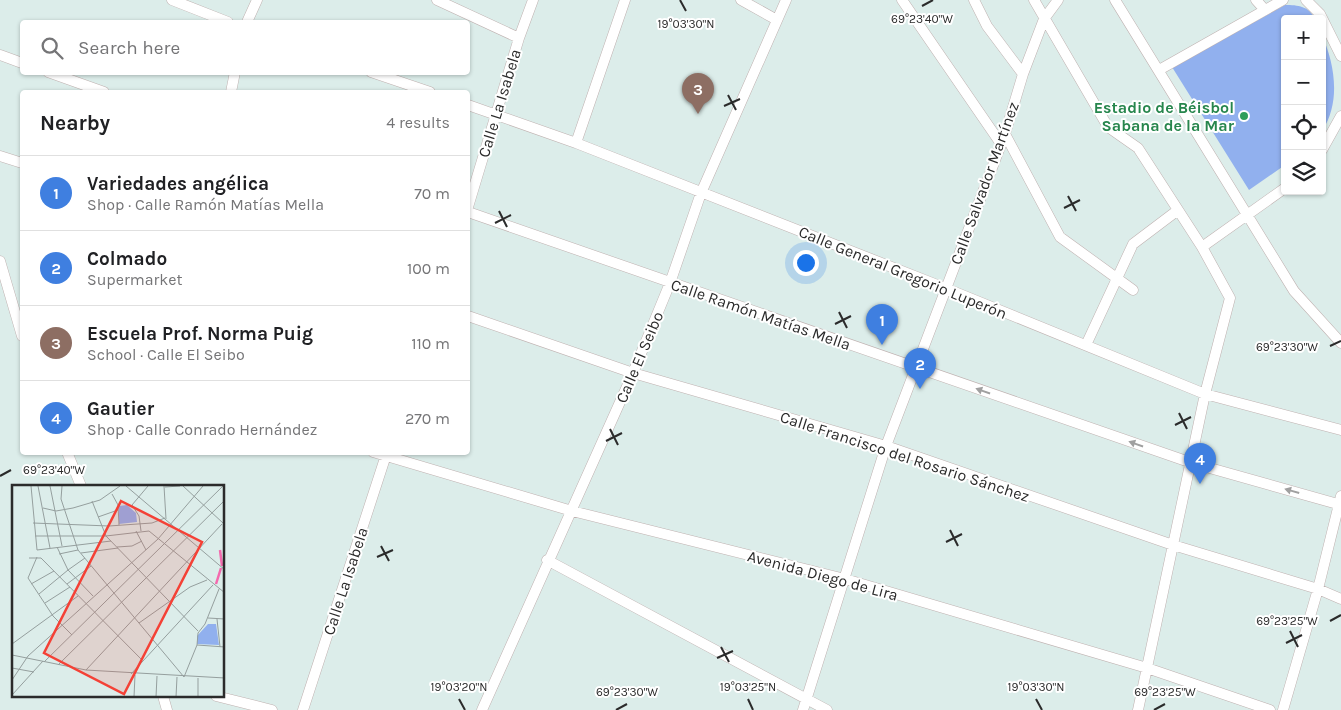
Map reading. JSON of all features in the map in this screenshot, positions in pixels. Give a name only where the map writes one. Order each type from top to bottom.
[{"type":"street","points":[[172,0],[223,20]]},
{"type":"street","points":[[249,20],[258,0]]},
{"type":"street","points":[[438,0],[519,38]]},
{"type":"street","name":"Calle La Isabela","points":[[470,202],[519,38],[533,0]]},
{"type":"street","points":[[576,143],[625,0]]},
{"type":"street","points":[[741,0],[777,20]]},
{"type":"street","name":"Calle El Seibo","points":[[482,710],[547,560],[572,511],[633,373],[670,283],[701,193],[786,0]]},
{"type":"street","points":[[902,0],[1001,144]]},
{"type":"street","points":[[974,0],[988,26],[1023,74]]},
{"type":"street","points":[[1034,0],[1108,127],[1138,148],[1202,248],[1230,298],[1205,394],[1192,463],[1138,710]]},
{"type":"street","name":"Calle Salvador Martínez","points":[[803,710],[886,446],[1005,134],[1023,74],[1044,19],[1058,0]]},
{"type":"street","points":[[1115,0],[1248,213],[1294,292],[1341,343]]},
{"type":"street","points":[[1256,0],[1265,10]]},
{"type":"street","points":[[1159,70],[1282,0]]},
{"type":"street","points":[[1306,0],[1320,14],[1341,56]]},
{"type":"street","points":[[0,55],[20,63]]},
{"type":"street","points":[[56,75],[98,90]]},
{"type":"street","points":[[232,90],[235,75]]},
{"type":"street","points":[[380,75],[424,90]]},
{"type":"street","name":"Calle General Gregorio Luperón","points":[[470,107],[576,143],[945,288],[1205,394],[1341,430]]},
{"type":"street","points":[[1326,143],[1341,116]]},
{"type":"street","points":[[1005,134],[1060,237],[1133,290]]},
{"type":"street","points":[[0,156],[20,162]]},
{"type":"street","points":[[1202,248],[1281,191]]},
{"type":"street","points":[[1086,345],[1133,244],[1178,210]]},
{"type":"street","name":"Calle Ramón Matías Mella","points":[[470,213],[1192,463],[1340,502]]},
{"type":"street","points":[[0,261],[20,329]]},
{"type":"street","name":"Calle Francisco del Rosario Sánchez","points":[[470,317],[633,373],[886,446],[1173,545],[1318,589],[1341,599]]},
{"type":"street","points":[[68,455],[81,485]]},
{"type":"street","name":"Calle La Isabela","points":[[303,710],[386,455]]},
{"type":"street","name":"Avenida Diego de Lira","points":[[389,455],[572,511],[845,579],[1147,668],[1270,710]]},
{"type":"street","points":[[1283,710],[1318,589],[1340,502]]},
{"type":"street","points":[[547,560],[826,710]]},
{"type":"street","points":[[224,698],[272,710]]},
{"type":"shaded area","name":"Estadio de Béisbol Sabana de la Mar","points":[[1285,5],[1303,7],[1313,15],[1281,15],[1281,168],[1249,190],[1172,67]]},
{"type":"shaded area","points":[[1326,45],[1334,83],[1334,96],[1326,124]]},
{"type":"place","name":"Escuela Prof. Norma Puig","points":[[698,114]]},
{"type":"place","name":"Estadio de Béisbol Sabana de la Mar","points":[[1244,116]]},
{"type":"place","name":"Variedades angélica","points":[[882,345]]},
{"type":"place","name":"Colmado","points":[[920,389]]},
{"type":"place","name":"Gautier","points":[[1200,484]]}]
